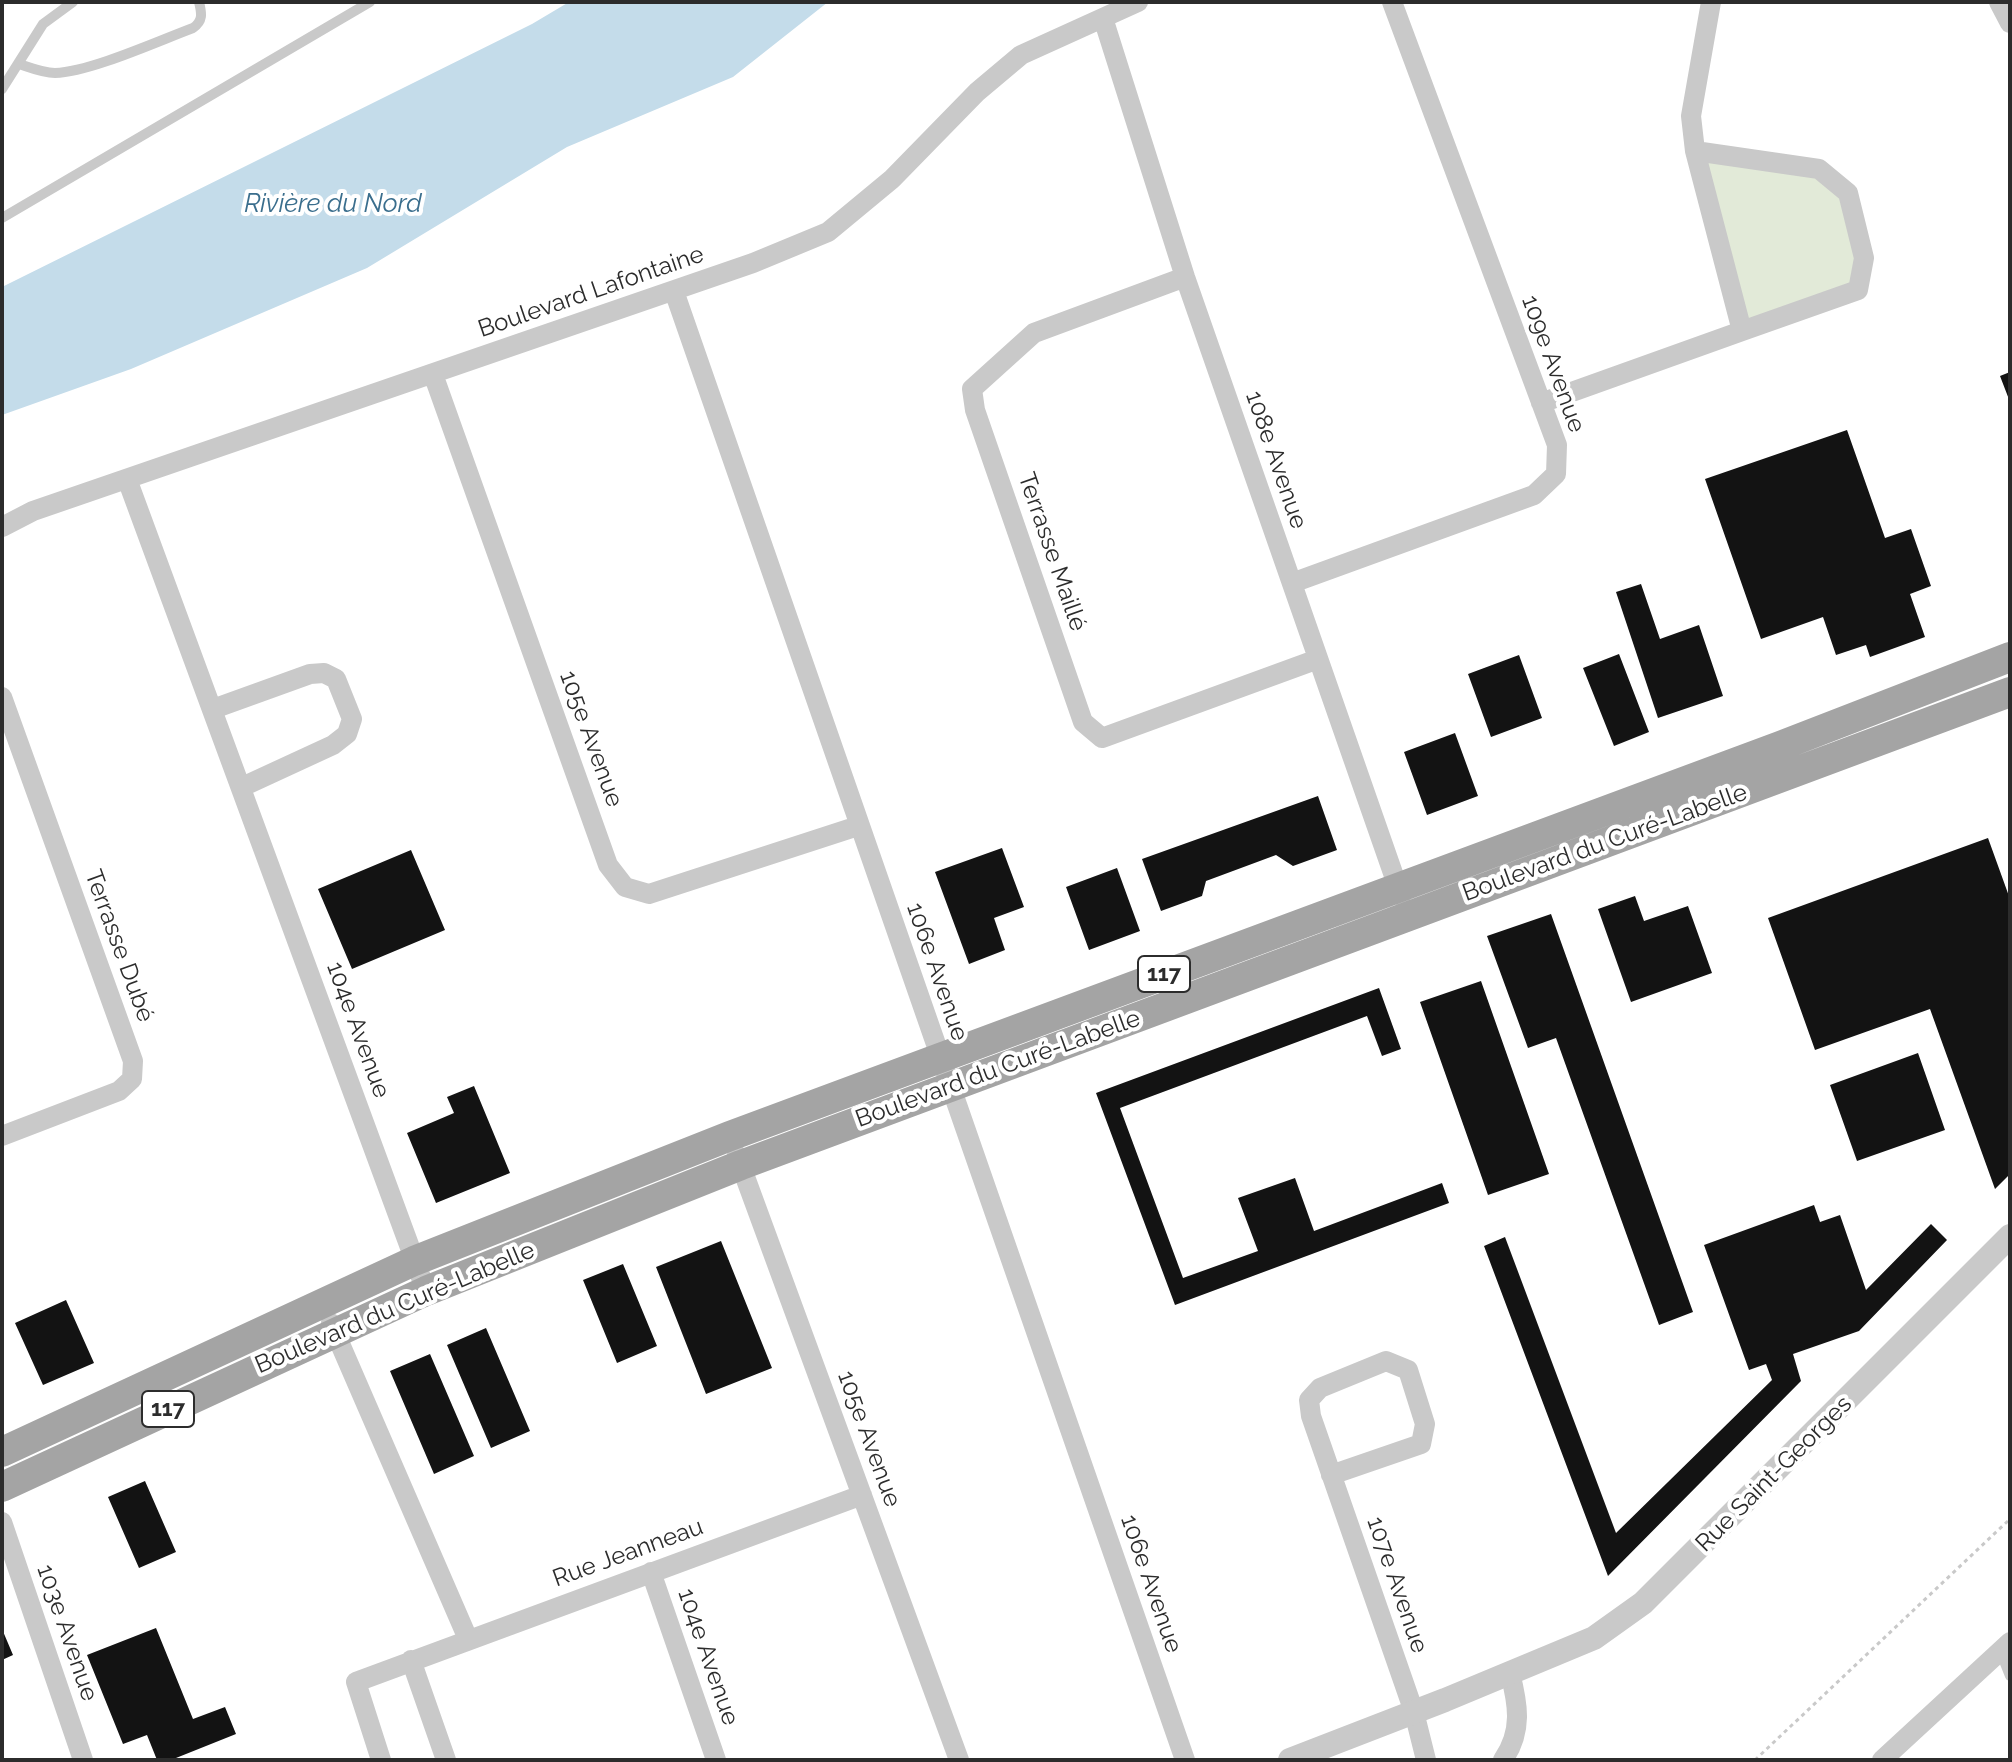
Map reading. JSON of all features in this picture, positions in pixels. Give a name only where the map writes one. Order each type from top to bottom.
[{"type":"main road","name":"Boulevard du Curé-Labelle","points":[[2,1487],[426,1291],[741,1165],[950,1088],[1780,746],[2010,657]]},
{"type":"main road","name":"Boulevard du Curé-Labelle","points":[[2,1452],[414,1261],[730,1136],[940,1057],[1403,901],[1791,775],[2010,692]]},
{"type":"main road","points":[[1780,746],[1791,775]]},
{"type":"street","name":"Boulevard Lafontaine","points":[[2,527],[33,511],[674,291],[828,232],[892,179],[977,92],[1021,55],[1138,2]]},
{"type":"street","name":"109e Avenue","points":[[1292,583],[1534,495],[1556,474],[1557,445],[1392,2]]},
{"type":"street","points":[[1711,2],[1691,116],[1695,151],[1742,331]]},
{"type":"street","points":[[1999,2],[2010,23]]},
{"type":"street","name":"108e Avenue","points":[[1103,18],[1185,277],[1403,901]]},
{"type":"street","points":[[1541,403],[1858,290],[1864,258],[1848,193],[1819,169],[1695,151]]},
{"type":"street","name":"Terrasse Maillé","points":[[1185,277],[1034,333],[972,389],[975,410],[1083,722],[1102,738],[1318,659]]},
{"type":"street","name":"106e Avenue","points":[[674,291],[1185,1760]]},
{"type":"street","name":"105e Avenue","points":[[433,374],[608,865],[625,887],[649,894],[858,826]]},
{"type":"street","name":"104e Avenue","points":[[127,479],[426,1291]]},
{"type":"street","points":[[213,709],[310,674],[324,673],[336,679],[352,719],[347,734],[333,745],[242,787]]},
{"type":"street","name":"Terrasse Dubé","points":[[2,697],[133,1061],[132,1079],[119,1091],[2,1136]]},
{"type":"street","name":"105e Avenue","points":[[730,1136],[959,1760]]},
{"type":"street","name":"Rue Saint-Georges","points":[[1290,1760],[1594,1638],[1643,1603],[2010,1236]]},
{"type":"street","points":[[322,1302],[468,1639]]},
{"type":"street","name":"107e Avenue","points":[[1331,1475],[1421,1444],[1425,1424],[1408,1370],[1386,1361],[1320,1388],[1309,1400],[1311,1416],[1331,1475],[1414,1712]]},
{"type":"street","name":"Rue Jeanneau","points":[[381,1760],[356,1682],[862,1495]]},
{"type":"street","name":"103e Avenue","points":[[2,1522],[83,1760]]},
{"type":"street","name":"104e Avenue","points":[[651,1572],[716,1760]]},
{"type":"street","points":[[1882,1760],[2005,1647]]},
{"type":"street","points":[[411,1660],[446,1760]]},
{"type":"street","points":[[1503,1760],[1519,1725],[1519,1705],[1510,1673]]},
{"type":"street","points":[[1414,1712],[1426,1760]]},
{"type":"lane","points":[[2,89],[43,24],[70,2]]},
{"type":"lane","points":[[19,64],[54,73],[91,65],[193,28],[200,23],[202,15],[199,2]]},
{"type":"lane","points":[[2,218],[370,2]]},
{"type":"lane","points":[[2005,1647],[2010,1676]]},
{"type":"path","points":[[1755,1760],[2010,1519]]},
{"type":"green space","points":[[1695,151],[1819,169],[1848,193],[1858,290],[1742,331]]},
{"type":"water","name":"Rivière du Nord","points":[[569,2],[828,2],[733,77],[567,147],[367,268],[131,369],[2,415],[2,287],[532,24]]},
{"type":"building","points":[[2010,372],[2010,402],[2000,376]]},
{"type":"building","points":[[1847,430],[1885,538],[1911,529],[1931,586],[1910,594],[1925,637],[1870,657],[1866,645],[1836,655],[1823,617],[1761,639],[1705,479]]},
{"type":"building","points":[[1641,584],[1660,639],[1699,625],[1723,696],[1658,718],[1616,592]]},
{"type":"building","points":[[1619,654],[1649,732],[1614,746],[1583,668]]},
{"type":"building","points":[[1519,655],[1542,718],[1491,737],[1468,674]]},
{"type":"building","points":[[1455,733],[1478,796],[1427,815],[1404,752]]},
{"type":"building","points":[[1318,796],[1337,850],[1293,866],[1276,855],[1206,881],[1202,896],[1161,911],[1142,859]]},
{"type":"building","points":[[1988,838],[2010,899],[2010,1174],[1995,1189],[1930,1009],[1815,1050],[1768,918]]},
{"type":"building","points":[[1002,848],[1024,907],[994,918],[1005,950],[969,964],[935,872]]},
{"type":"building","points":[[411,850],[445,930],[352,969],[318,889]]},
{"type":"building","points":[[1117,868],[1140,931],[1089,950],[1066,887]]},
{"type":"building","points":[[1635,896],[1644,921],[1688,906],[1712,973],[1631,1002],[1598,909]]},
{"type":"building","points":[[1551,914],[1693,1312],[1659,1325],[1556,1038],[1528,1048],[1487,936]]},
{"type":"building","points":[[1481,981],[1549,1174],[1488,1195],[1420,1002]]},
{"type":"building","points":[[1379,988],[1401,1049],[1382,1056],[1367,1016],[1120,1108],[1183,1278],[1258,1251],[1238,1198],[1295,1178],[1314,1231],[1442,1183],[1449,1203],[1175,1305],[1096,1093]]},
{"type":"building","points":[[1918,1053],[1945,1130],[1857,1161],[1830,1085]]},
{"type":"building","points":[[474,1086],[510,1173],[436,1203],[407,1133],[454,1113],[447,1097]]},
{"type":"building","points":[[1814,1205],[1820,1222],[1840,1215],[1866,1290],[1931,1224],[1947,1240],[1859,1331],[1793,1354],[1801,1381],[1608,1576],[1484,1246],[1505,1237],[1616,1533],[1772,1380],[1766,1364],[1749,1370],[1704,1245]]},
{"type":"building","points":[[721,1241],[772,1368],[706,1394],[656,1267]]},
{"type":"building","points":[[623,1264],[657,1346],[617,1363],[583,1280]]},
{"type":"building","points":[[66,1300],[94,1363],[43,1385],[15,1323]]},
{"type":"building","points":[[486,1328],[530,1431],[491,1448],[447,1345]]},
{"type":"building","points":[[430,1354],[474,1456],[434,1474],[390,1371]]},
{"type":"building","points":[[145,1481],[176,1552],[139,1568],[108,1497]]},
{"type":"building","points":[[156,1628],[193,1719],[225,1707],[236,1734],[171,1760],[157,1760],[147,1735],[123,1744],[87,1655]]},
{"type":"building","points":[[2,1629],[13,1655],[2,1660]]}]
